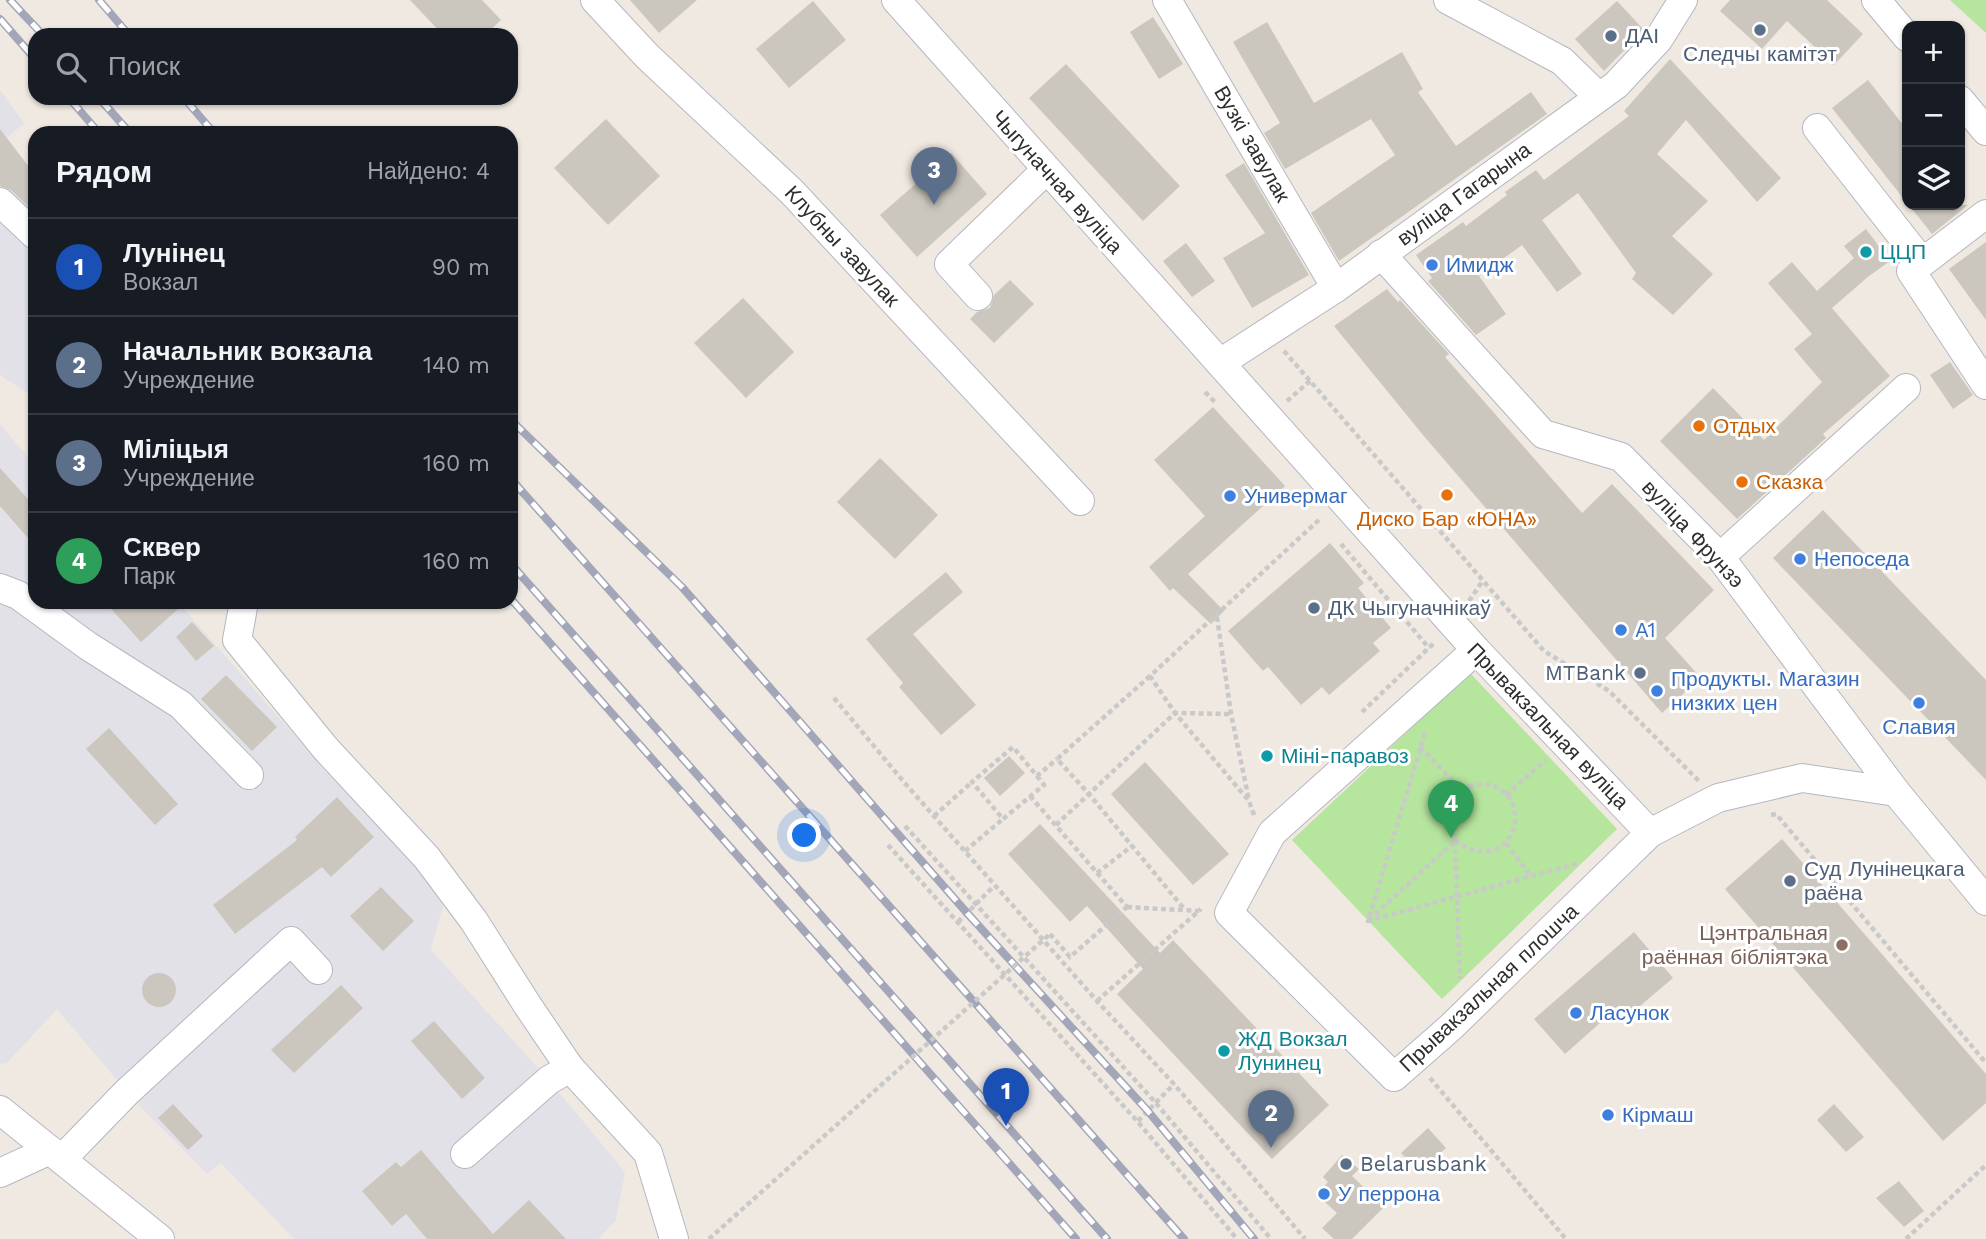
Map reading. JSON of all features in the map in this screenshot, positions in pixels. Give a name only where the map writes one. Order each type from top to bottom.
[{"type":"street","name":"Клубны завулак","points":[[596,0],[647,56],[792,192],[1080,501]]},
{"type":"street","name":"Чыгуначная вуліца","points":[[896,0],[1220,363]]},
{"type":"street","name":"Вузкі завулак","points":[[1167,0],[1336,288]]},
{"type":"street","points":[[1448,0],[1562,61],[1599,97]]},
{"type":"street","name":"вуліца Гагарына","points":[[1220,363],[1336,288],[1616,85],[1658,40],[1683,0]]},
{"type":"street","points":[[1876,0],[1902,31]]},
{"type":"street","points":[[1817,128],[1922,262]]},
{"type":"street","points":[[978,296],[948,264],[1046,170]]},
{"type":"street","points":[[0,202],[28,228]]},
{"type":"street","points":[[1986,214],[1911,271],[1986,385]]},
{"type":"street","name":"вуліца Фрунзэ","points":[[1381,254],[1543,434],[1621,457],[1720,557],[1896,792],[1986,901]]},
{"type":"street","name":"Прывакзальная вуліца","points":[[1220,363],[1476,650],[1650,833]]},
{"type":"street","points":[[1720,557],[1906,388]]},
{"type":"street","points":[[0,588],[28,602]]},
{"type":"street","points":[[37,609],[88,646],[181,705],[249,775]]},
{"type":"street","points":[[243,609],[237,639],[326,750],[427,858],[474,921],[570,1068],[648,1153],[674,1239]]},
{"type":"street","points":[[1229,913],[1272,833],[1476,650]]},
{"type":"street","points":[[1650,833],[1718,798],[1802,779],[1896,792]]},
{"type":"street","name":"Прывакзальная плошча","points":[[1229,913],[1394,1077],[1451,1027],[1650,833]]},
{"type":"street","points":[[0,1173],[56,1155],[291,941],[318,970]]},
{"type":"street","points":[[465,1154],[549,1080],[570,1068]]},
{"type":"street","points":[[0,1110],[160,1239]]},
{"type":"path","points":[[1268,332],[1544,651],[1609,691],[1718,798]]},
{"type":"path","points":[[1037,776],[1217,617],[1321,519]]},
{"type":"path","points":[[1217,617],[1231,714],[1254,816]]},
{"type":"path","points":[[1150,676],[1175,713],[1249,801]]},
{"type":"path","points":[[1368,921],[1440,682]]},
{"type":"path","points":[[834,698],[994,886],[1174,1084],[1305,1239]]},
{"type":"path","points":[[1056,825],[1175,713],[1231,714]]},
{"type":"path","points":[[934,816],[1013,747],[1044,785],[965,851]]},
{"type":"path","points":[[1420,747],[1462,790]]},
{"type":"path","points":[[1506,795],[1549,757]]},
{"type":"path","points":[[1057,759],[1090,794],[1185,910]]},
{"type":"path","points":[[972,782],[1003,819]]},
{"type":"path","points":[[1455,840],[1474,852],[1486,852],[1506,843],[1516,823],[1515,811],[1506,795],[1494,786],[1472,785],[1462,790],[1449,808],[1450,830],[1455,840],[1461,981]]},
{"type":"path","points":[[1030,796],[1127,907]]},
{"type":"path","points":[[1764,817],[1776,814],[1986,1063]]},
{"type":"path","points":[[905,826],[1155,1102],[1272,1239]]},
{"type":"path","points":[[1368,921],[1455,840]]},
{"type":"path","points":[[1506,843],[1531,876]]},
{"type":"path","points":[[888,845],[1137,1121],[1237,1239]]},
{"type":"path","points":[[1097,873],[1132,846]]},
{"type":"path","points":[[1368,921],[1583,862]]},
{"type":"path","points":[[958,923],[994,886]]},
{"type":"path","points":[[709,1239],[1050,934],[1070,957],[1127,907],[1229,913]]},
{"type":"path","points":[[1413,1059],[1566,1239]]},
{"type":"path","points":[[1137,1121],[1174,1084]]},
{"type":"path","points":[[1906,1239],[1986,1165]]},
{"type":"shaded area","points":[[0,90],[24,123],[7,138],[28,166],[28,393],[0,375]]},
{"type":"shaded area","points":[[0,424],[28,457],[28,609],[184,609],[329,775],[446,895],[431,950],[549,1080],[625,1172],[616,1220],[598,1239],[294,1239],[221,1163],[207,1174],[132,1098],[57,1009],[7,1063],[0,1064]]},
{"type":"green space","points":[[1950,0],[1986,0],[1986,33]]},
{"type":"green space","points":[[1470,673],[1617,829],[1442,999],[1292,840]]},
{"type":"building","points":[[410,0],[482,0],[501,20],[492,28],[436,28]]},
{"type":"building","points":[[630,0],[697,0],[659,33]]},
{"type":"building","points":[[1730,0],[1827,0],[1863,34],[1834,65],[1787,21],[1762,49],[1720,11]]},
{"type":"building","points":[[813,1],[846,40],[789,88],[756,49]]},
{"type":"building","name":"ДАІ","points":[[1617,1],[1644,30],[1604,71],[1575,39]]},
{"type":"building","points":[[1153,17],[1183,64],[1159,79],[1130,32]]},
{"type":"building","points":[[1267,22],[1314,103],[1402,52],[1423,89],[1418,92],[1456,146],[1531,92],[1547,114],[1339,261],[1311,213],[1395,155],[1371,119],[1285,169],[1264,133],[1280,123],[1233,42]]},
{"type":"building","points":[[1670,59],[1781,178],[1757,202],[1686,120],[1657,154],[1708,201],[1672,236],[1713,274],[1673,315],[1632,279],[1636,273],[1578,193],[1542,220],[1582,274],[1557,292],[1522,245],[1479,276],[1506,314],[1476,335],[1428,281],[1432,278],[1416,255],[1463,222],[1466,226],[1507,195],[1505,192],[1536,170],[1544,180],[1629,116],[1624,111]]},
{"type":"building","points":[[1066,64],[1180,186],[1143,221],[1029,98]]},
{"type":"building","points":[[1868,80],[1902,124],[1902,197],[1832,108]]},
{"type":"building","points":[[606,119],[660,176],[608,225],[554,168]]},
{"type":"building","points":[[0,129],[28,166],[28,206],[11,190],[0,186]]},
{"type":"building","points":[[951,153],[987,194],[917,257],[880,215]]},
{"type":"building","points":[[1244,163],[1309,275],[1252,308],[1223,258],[1265,233],[1225,175]]},
{"type":"building","points":[[1913,210],[1962,210],[1932,234]]},
{"type":"building","points":[[1866,229],[1890,261],[1832,308],[1890,376],[1823,434],[1826,438],[1737,519],[1660,441],[1713,388],[1764,440],[1822,382],[1794,349],[1812,334],[1768,283],[1792,262],[1817,291],[1854,258],[1844,246]]},
{"type":"building","points":[[1986,242],[1986,320],[1949,269]]},
{"type":"building","points":[[1186,243],[1215,281],[1192,297],[1163,261]]},
{"type":"building","points":[[1010,280],[1034,304],[994,343],[970,319],[977,312],[990,308],[994,295]]},
{"type":"building","points":[[1387,289],[1449,354],[1445,357],[1582,513],[1612,484],[1714,590],[1665,638],[1701,678],[1662,713],[1423,435],[1334,326]]},
{"type":"building","points":[[743,298],[794,352],[746,398],[694,343]]},
{"type":"building","points":[[1950,362],[1973,395],[1953,409],[1930,375]]},
{"type":"building","name":"Универмаг","points":[[1213,407],[1285,486],[1188,574],[1224,611],[1211,624],[1173,588],[1170,591],[1149,567],[1205,516],[1154,460]]},
{"type":"building","points":[[880,458],[938,515],[895,559],[837,502]]},
{"type":"building","points":[[0,468],[28,499],[28,538],[0,506]]},
{"type":"building","points":[[1823,510],[1986,680],[1986,780],[1773,558]]},
{"type":"building","name":"ДК Чыгуначнікаў","points":[[1330,543],[1364,583],[1358,588],[1391,628],[1373,643],[1380,651],[1329,695],[1322,687],[1301,705],[1268,667],[1263,671],[1228,631]]},
{"type":"building","points":[[946,572],[963,592],[913,634],[976,705],[941,735],[899,687],[903,683],[866,639]]},
{"type":"building","points":[[111,609],[178,609],[141,642]]},
{"type":"building","points":[[192,622],[214,646],[196,661],[176,637]]},
{"type":"building","points":[[226,675],[277,727],[252,751],[201,699]]},
{"type":"building","points":[[109,728],[178,804],[155,825],[86,749]]},
{"type":"building","points":[[1009,756],[1025,773],[1000,796],[984,778]]},
{"type":"building","points":[[1145,762],[1229,854],[1193,885],[1111,794]]},
{"type":"building","points":[[337,797],[374,837],[331,877],[322,867],[235,934],[213,905],[297,840],[295,837]]},
{"type":"building","name":"ЖД Вокзал Лунинец","points":[[1040,824],[1160,953],[1173,940],[1329,1105],[1272,1159],[1117,994],[1143,969],[1087,906],[1070,922],[1008,854]]},
{"type":"building","points":[[1782,839],[1986,1074],[1986,1103],[1943,1141],[1725,889]]},
{"type":"building","points":[[381,887],[414,921],[383,951],[350,916]]},
{"type":"building","points":[[1634,932],[1673,978],[1627,1017],[1618,1007],[1565,1054],[1534,1019]]},
{"type":"building","points":[[159,973],[171,978],[176,990],[171,1002],[159,1007],[147,1002],[142,990],[147,978]]},
{"type":"building","points":[[341,985],[363,1008],[294,1073],[271,1050]]},
{"type":"building","points":[[434,1021],[485,1078],[462,1099],[411,1041]]},
{"type":"building","points":[[173,1104],[203,1136],[188,1150],[158,1118]]},
{"type":"building","points":[[1834,1104],[1864,1137],[1846,1152],[1817,1120]]},
{"type":"building","points":[[1428,1128],[1446,1148],[1419,1172],[1401,1153]]},
{"type":"building","points":[[421,1150],[493,1234],[529,1200],[566,1239],[427,1239],[406,1214],[392,1226],[362,1191],[396,1162],[401,1167]]},
{"type":"building","points":[[1342,1155],[1359,1169],[1352,1176],[1384,1207],[1352,1239],[1334,1239],[1322,1228],[1337,1213],[1317,1195],[1328,1182],[1323,1177]]},
{"type":"building","points":[[1899,1181],[1924,1211],[1904,1227],[1876,1198]]},
{"type":"railway","points":[[10,0],[36,28]]},
{"type":"railway","points":[[99,0],[123,28]]},
{"type":"railway","points":[[0,19],[28,51]]},
{"type":"railway","points":[[75,105],[93,126]]},
{"type":"railway","points":[[105,105],[124,126]]},
{"type":"railway","points":[[190,105],[208,126]]},
{"type":"railway","points":[[518,427],[682,587],[967,913],[1147,1110],[1254,1239]]},
{"type":"railway","points":[[518,487],[1184,1239]]},
{"type":"railway","points":[[518,572],[1107,1239]]},
{"type":"railway","points":[[518,607],[1076,1239]]},
{"type":"place","name":"Следчы камітэт","points":[[1760,30]]},
{"type":"place","name":"ДАІ","points":[[1611,36]]},
{"type":"place","name":"Міліцыя","points":[[934,205]]},
{"type":"place","name":"ЦЦП","points":[[1866,252]]},
{"type":"place","name":"Имидж","points":[[1432,265]]},
{"type":"place","name":"Отдых","points":[[1699,426]]},
{"type":"place","name":"Сказка","points":[[1742,482]]},
{"type":"place","name":"Диско Бар «ЮНА»","points":[[1447,495]]},
{"type":"place","name":"Универмаг","points":[[1230,496]]},
{"type":"place","name":"Непоседа","points":[[1800,559]]},
{"type":"place","name":"ДК Чыгуначнікаў","points":[[1314,608]]},
{"type":"place","name":"A1","points":[[1621,630]]},
{"type":"place","name":"MTBank","points":[[1640,673]]},
{"type":"place","name":"Продукты. Магазин низких цен","points":[[1657,691]]},
{"type":"place","name":"Славия","points":[[1919,703]]},
{"type":"place","name":"Міні-паравоз","points":[[1267,756]]},
{"type":"place","name":"Сквер","points":[[1451,838]]},
{"type":"place","name":"Суд Лунінецкага раёна","points":[[1790,881]]},
{"type":"place","name":"Цэнтральная раённая бібліятэка","points":[[1842,945]]},
{"type":"place","name":"Ласунок","points":[[1576,1013]]},
{"type":"place","name":"ЖД Вокзал Лунинец","points":[[1224,1051]]},
{"type":"place","name":"Кірмаш","points":[[1608,1115]]},
{"type":"place","name":"Лунінец","points":[[1006,1126]]},
{"type":"place","name":"Начальник вокзала","points":[[1271,1148]]},
{"type":"place","name":"Belarusbank","points":[[1346,1164]]},
{"type":"place","name":"У перрона","points":[[1324,1194]]}]
